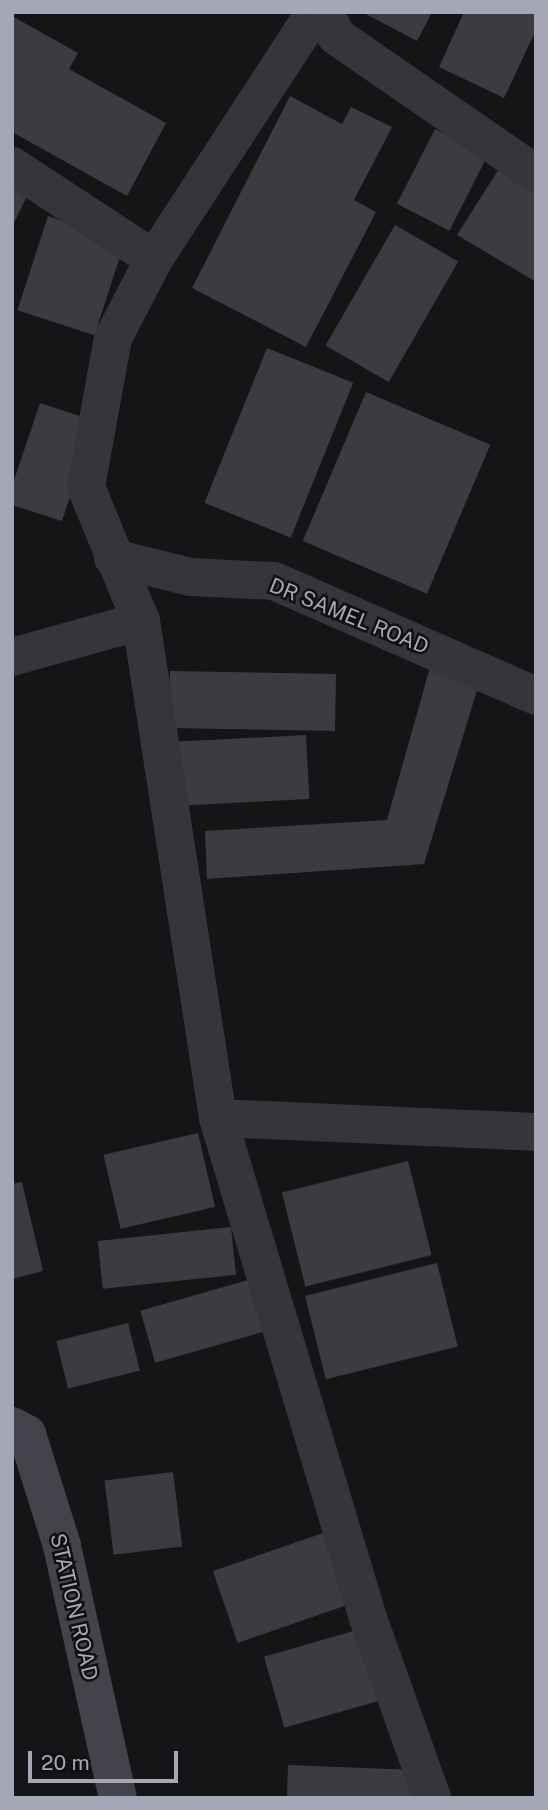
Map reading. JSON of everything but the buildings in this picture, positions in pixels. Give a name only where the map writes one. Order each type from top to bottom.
[{"type":"main road","name":"STATION ROAD","points":[[12,1426],[27,1434],[62,1546],[118,1798]]},
{"type":"street","points":[[315,12],[154,259],[113,338],[86,487],[141,621],[218,1118],[368,1618],[432,1798]]},
{"type":"street","points":[[325,12],[336,36],[536,174]]},
{"type":"street","points":[[12,166],[154,259]]},
{"type":"street","name":"DR SAMEL ROAD","points":[[113,558],[191,577],[274,581],[536,696]]},
{"type":"street","points":[[12,657],[141,621]]},
{"type":"street","points":[[218,1118],[536,1132]]}]
